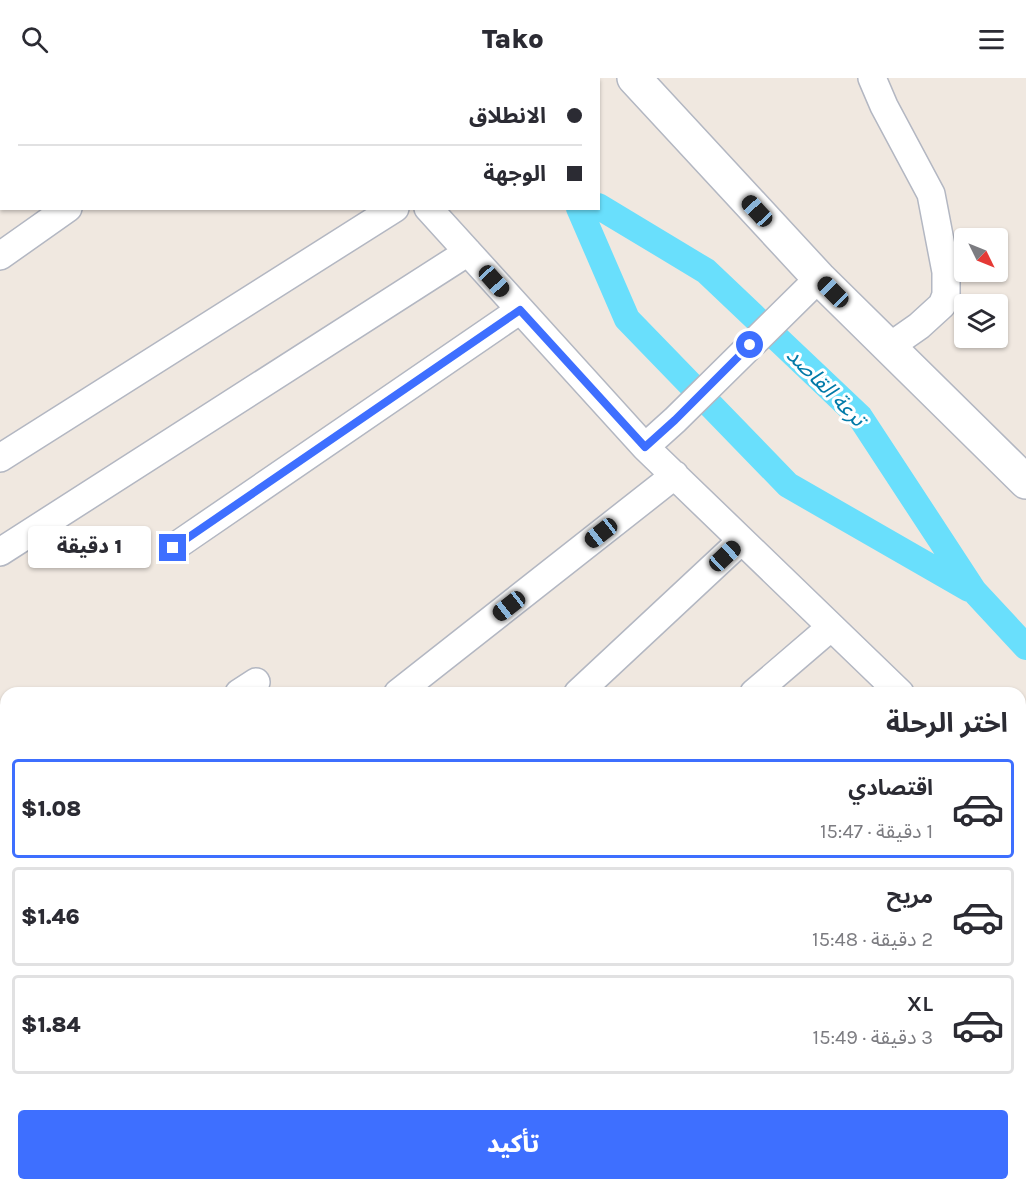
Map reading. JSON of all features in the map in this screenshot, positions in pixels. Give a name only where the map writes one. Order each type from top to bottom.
[{"type":"main road","points":[[634,78],[819,278],[1026,482]]},
{"type":"street","points":[[872,78],[884,106],[931,194],[946,272],[946,295],[942,304],[919,326],[889,347]]},
{"type":"street","points":[[0,256],[65,210]]},
{"type":"street","points":[[0,458],[391,210]]},
{"type":"street","points":[[430,210],[645,447],[894,687]]},
{"type":"street","points":[[0,552],[468,252]]},
{"type":"street","points":[[645,447],[819,278]]},
{"type":"street","points":[[173,548],[520,310]]},
{"type":"street","points":[[407,687],[675,475]]},
{"type":"street","points":[[584,687],[741,541]]},
{"type":"street","points":[[760,687],[831,627]]},
{"type":"waterway","name":"ترعة القاصد","points":[[600,207],[706,271],[860,417],[974,591],[1026,647]]},
{"type":"waterway","points":[[580,210],[627,319],[788,485],[969,589]]},
{"type":"route","points":[[173,548],[520,310],[645,447],[750,345]]}]
